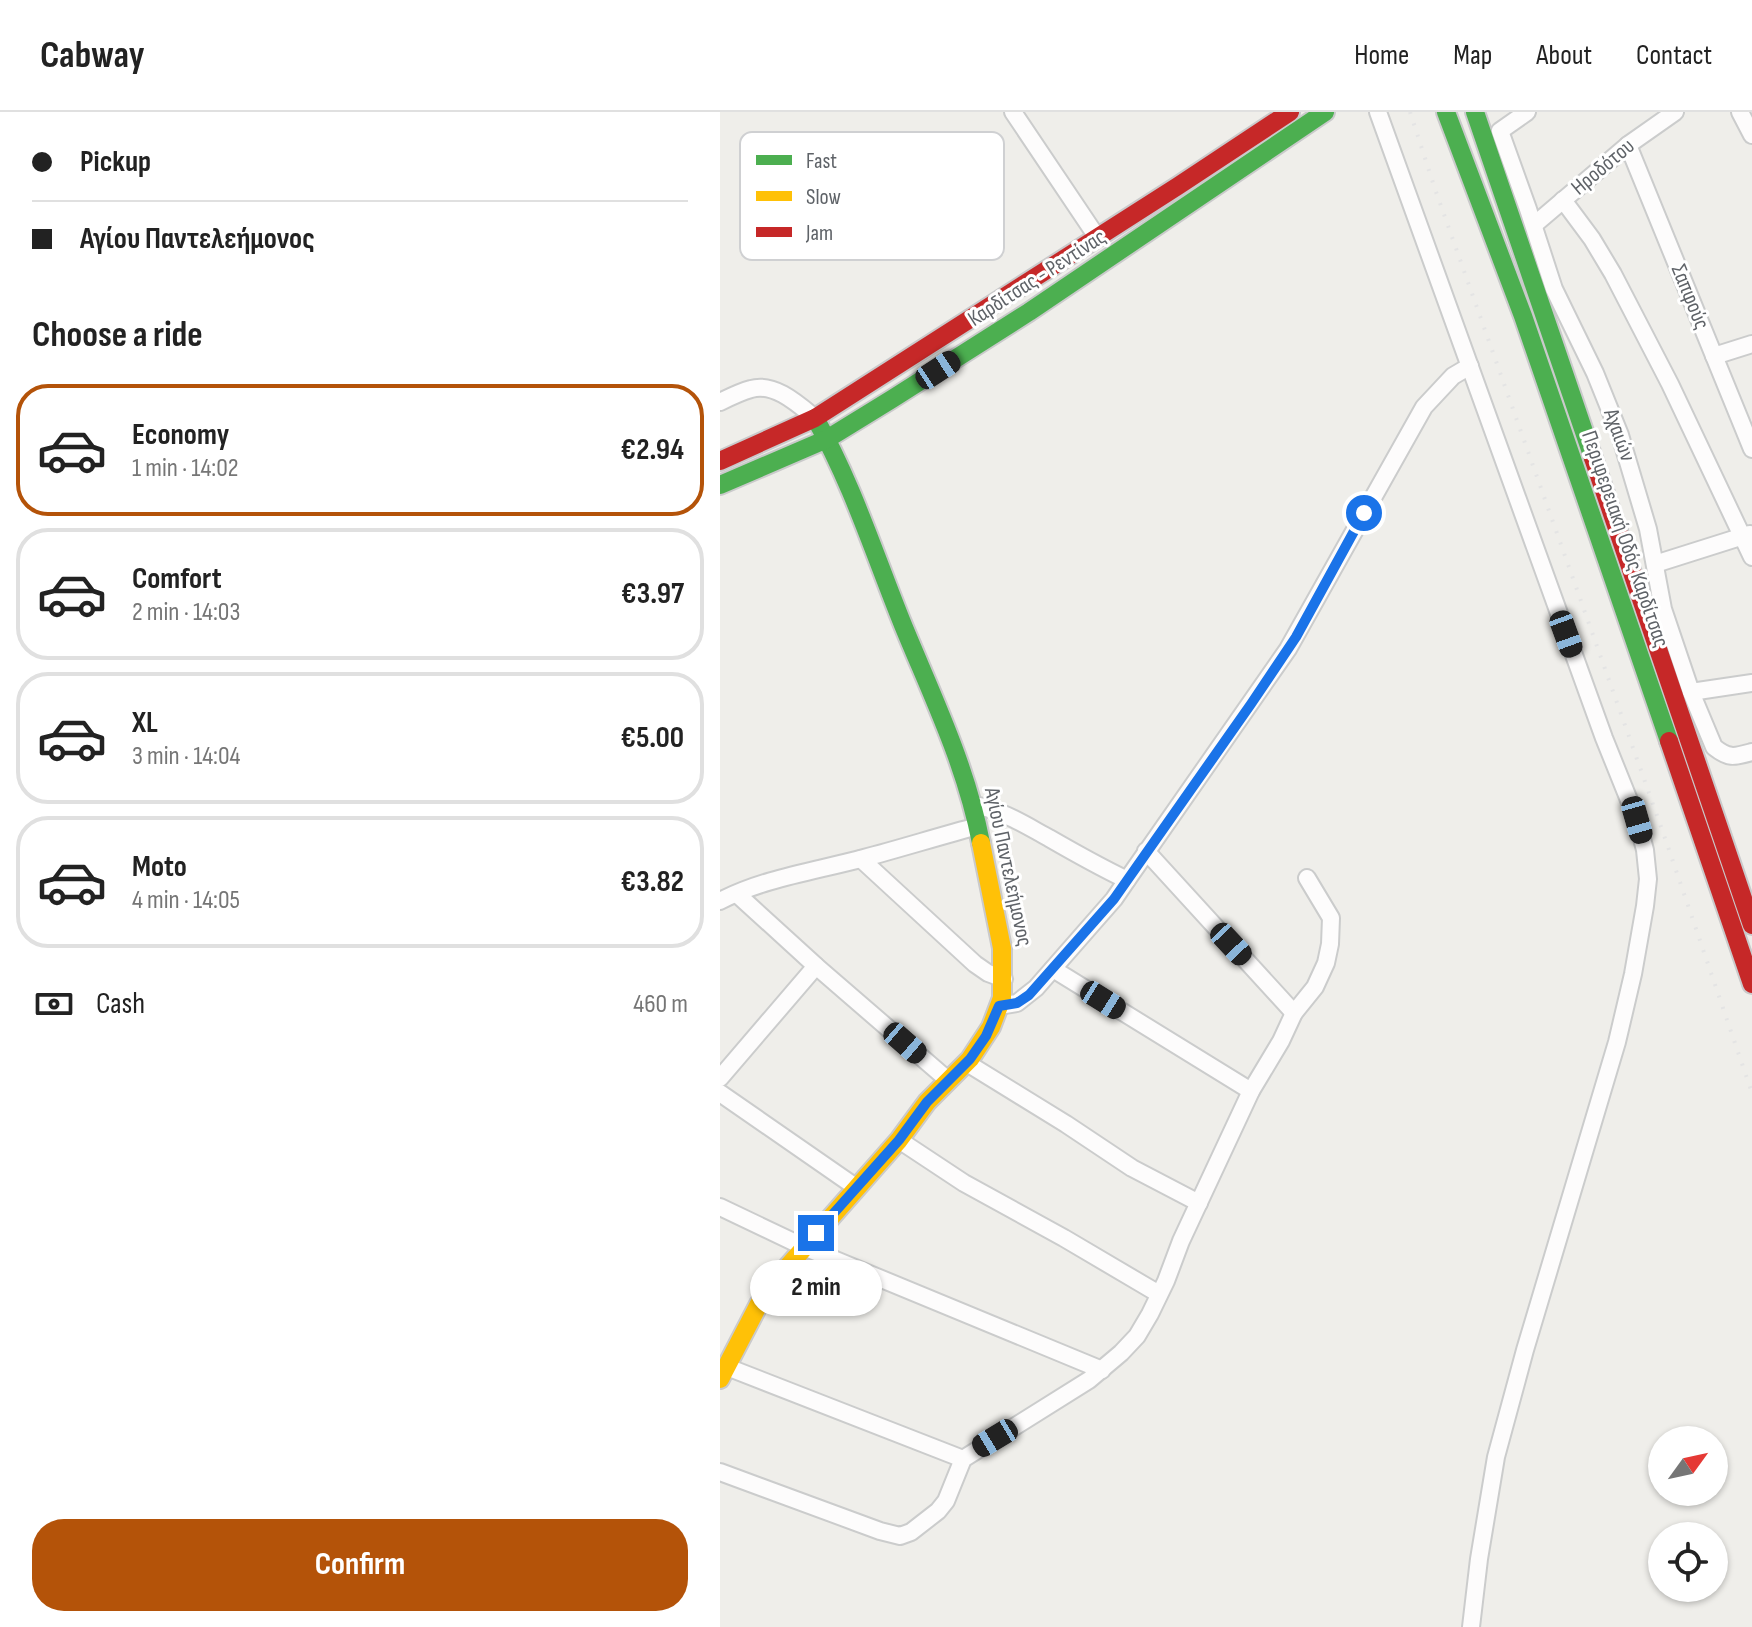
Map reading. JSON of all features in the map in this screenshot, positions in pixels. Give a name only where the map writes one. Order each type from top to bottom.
[{"type":"main road","name":"Καρδίτσας - Ρεντίνας","points":[[720,461],[815,418],[1290,112]]},
{"type":"main road","name":"Καρδίτσας - Ρεντίνας","points":[[720,485],[827,439],[1029,312],[1325,112]]},
{"type":"main road","name":"Περιφερειακή Οδός Καρδίτσας","points":[[1446,112],[1523,316],[1752,984]]},
{"type":"main road","name":"Περιφερειακή Οδός Καρδίτσας","points":[[1475,112],[1752,925]]},
{"type":"main road","points":[[1178,186],[1191,204]]},
{"type":"main road","name":"Αγίου Παντελεήμονος","points":[[723,1373],[759,1304],[780,1274],[899,1140],[927,1102],[967,1063],[986,1036],[1002,998],[1004,979],[1002,948],[974,805],[945,721],[827,439],[815,418]]},
{"type":"street","points":[[1013,112],[1097,237]]},
{"type":"street","points":[[1378,112],[1604,738],[1637,820],[1648,879],[1640,942],[1617,1042],[1496,1457],[1471,1627]]},
{"type":"street","name":"Αχαιών","points":[[1527,112],[1500,131],[1554,289],[1595,373],[1620,435],[1648,529],[1663,609],[1691,692],[1714,747],[1733,757],[1752,752]]},
{"type":"street","name":"Ηροδότου","points":[[1534,225],[1628,145],[1675,112]]},
{"type":"street","points":[[1740,112],[1752,135]]},
{"type":"street","name":"Σαπφούς","points":[[1628,145],[1752,449]]},
{"type":"street","points":[[1563,200],[1613,274],[1747,535],[1752,557]]},
{"type":"street","points":[[1714,356],[1752,344]]},
{"type":"street","points":[[999,1006],[1023,999],[1114,899],[1296,637],[1430,398],[1453,376],[1470,366]]},
{"type":"street","points":[[720,402],[753,388],[766,388],[792,399],[815,418]]},
{"type":"street","points":[[1655,564],[1747,535]]},
{"type":"street","points":[[1691,692],[1752,683]]},
{"type":"street","points":[[974,805],[1011,817],[1127,880]]},
{"type":"street","points":[[720,901],[787,877],[978,826]]},
{"type":"street","points":[[1146,851],[1294,1013]]},
{"type":"street","points":[[861,859],[975,964],[1004,979]]},
{"type":"street","points":[[720,1472],[900,1536],[911,1532],[938,1511],[951,1491],[963,1459],[1074,1390],[1102,1370],[1137,1336],[1251,1091],[1326,963],[1331,918],[1307,878]]},
{"type":"street","points":[[737,894],[949,1081]]},
{"type":"street","points":[[720,1078],[816,966]]},
{"type":"street","points":[[1053,969],[1251,1091]]},
{"type":"street","points":[[967,1063],[1132,1168],[1199,1203]]},
{"type":"street","points":[[720,1093],[857,1188]]},
{"type":"street","points":[[899,1140],[964,1183],[1159,1294]]},
{"type":"street","points":[[720,1207],[804,1247],[1102,1370]]},
{"type":"street","points":[[723,1373],[963,1459]]},
{"type":"railway","points":[[1410,112],[1752,1093]]},
{"type":"traffic: fast","points":[[720,485],[827,439],[892,399],[1029,312],[1325,112]]},
{"type":"traffic: fast","points":[[1446,112],[1523,316],[1669,741]]},
{"type":"traffic: fast","points":[[1475,112],[1593,458]]},
{"type":"traffic: fast","points":[[815,418],[852,494],[948,732],[967,786],[981,843]]},
{"type":"traffic: slow","points":[[720,1379],[759,1304],[775,1281],[899,1140],[927,1102],[970,1059],[991,1027],[1002,998],[1002,948],[981,843]]},
{"type":"traffic: jam","points":[[720,461],[815,418],[1290,112]]},
{"type":"traffic: jam","points":[[1593,458],[1752,925]]},
{"type":"traffic: jam","points":[[1669,741],[1752,984]]},
{"type":"route","points":[[816,1233],[899,1140],[927,1102],[970,1059],[991,1027],[999,1006],[1017,1003],[1029,995],[1114,899],[1288,649],[1364,513]]}]
